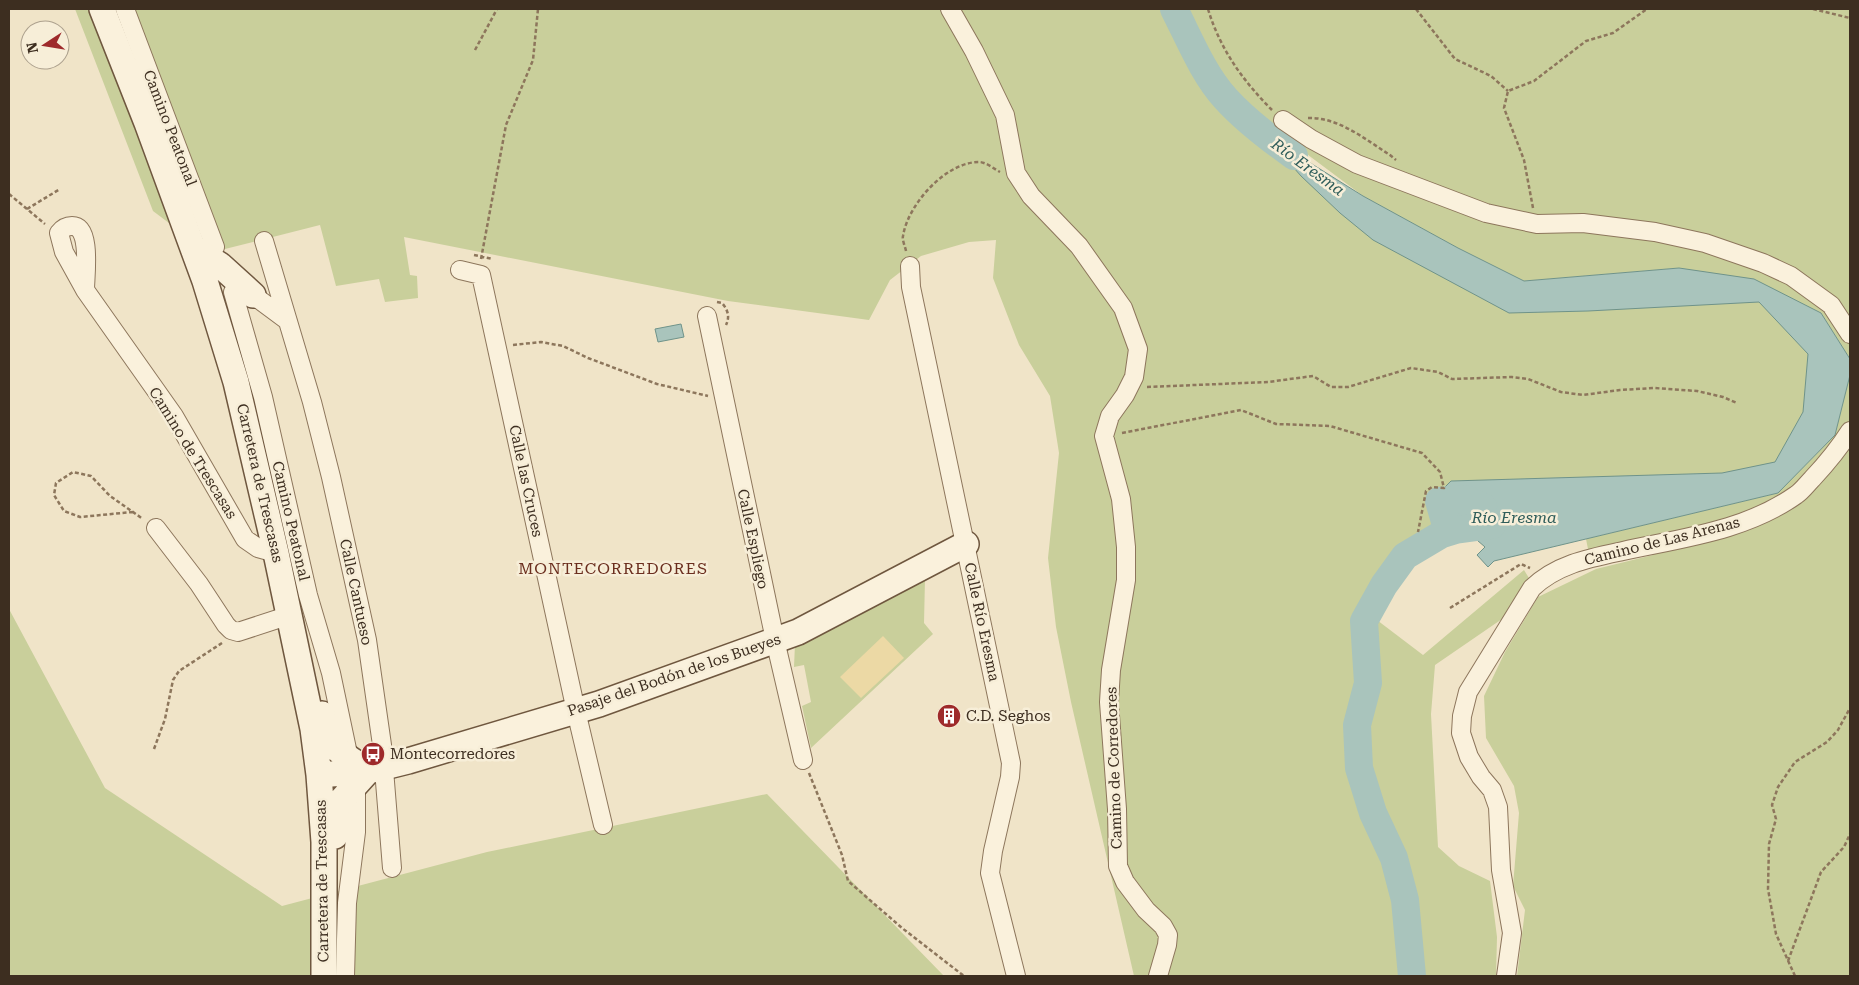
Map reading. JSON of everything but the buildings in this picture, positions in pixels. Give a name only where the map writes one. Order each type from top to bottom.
[{"type":"street","name":"Carretera de Trescasas","points":[[102,9],[133,86],[204,248],[205,281],[236,382],[292,621],[313,729],[319,775],[324,842],[324,976]]},
{"type":"street","name":"Camino Peatonal","points":[[125,9],[204,248]]},
{"type":"street","name":"Camino de Corredores","points":[[950,9],[974,51],[1005,115],[1016,173],[1031,196],[1079,246],[1123,308],[1138,349],[1134,377],[1110,416],[1104,436],[1121,499],[1126,547],[1126,580],[1111,670],[1109,702],[1117,809],[1118,866],[1125,882],[1146,910],[1163,926],[1168,935],[1158,976]]},
{"type":"street","points":[[1283,120],[1311,139],[1357,164],[1486,213],[1537,224],[1584,223],[1655,232],[1705,244],[1763,263],[1791,276],[1831,306],[1850,334]]},
{"type":"street","points":[[59,233],[63,228],[74,226],[80,229],[83,235],[85,243],[85,290]]},
{"type":"street","name":"Camino de Trescasas","points":[[59,233],[64,252],[85,290],[174,416],[245,538],[258,548],[276,552]]},
{"type":"street","name":"Calle Cantueso","points":[[264,241],[312,402],[331,477],[367,640],[369,777],[392,868]]},
{"type":"street","points":[[204,248],[243,294]]},
{"type":"street","name":"Calle Río Eresma","points":[[910,266],[912,287],[1011,763],[1011,771],[990,873],[1016,976]]},
{"type":"street","points":[[460,270],[478,275]]},
{"type":"street","name":"Calle las Cruces","points":[[478,275],[481,276],[497,345],[576,710],[603,825]]},
{"type":"street","points":[[205,281],[222,278],[243,294],[288,321]]},
{"type":"street","name":"Camino Peatonal","points":[[243,294],[263,397],[308,595],[331,674],[347,749]]},
{"type":"street","name":"Calle Espliego","points":[[707,316],[775,640],[803,760]]},
{"type":"street","name":"Camino de Las Arenas","points":[[1506,976],[1512,933],[1501,870],[1498,807],[1492,790],[1481,777],[1469,757],[1460,733],[1468,692],[1532,588],[1542,579],[1586,558],[1720,530],[1762,516],[1798,494],[1836,454],[1850,431]]},
{"type":"street","points":[[156,528],[200,584],[231,630],[238,632],[292,621],[308,647],[311,656],[324,726],[330,743],[369,777]]},
{"type":"street","name":"Pasaje del Bodón de los Bueyes","points":[[319,775],[369,777],[576,710],[798,632],[966,544]]},
{"type":"street","points":[[324,894],[335,862],[336,808],[341,800],[369,777]]},
{"type":"street","points":[[345,976],[347,903],[356,832],[369,777]]},
{"type":"path","points":[[475,50],[497,9]]},
{"type":"path","points":[[478,275],[506,125],[533,60],[538,9]]},
{"type":"path","points":[[1208,9],[1226,53],[1237,71],[1256,94],[1283,120],[1316,117],[1332,121],[1382,150],[1397,161]]},
{"type":"path","points":[[1416,9],[1455,59],[1491,76],[1508,91]]},
{"type":"path","points":[[1508,91],[1534,81],[1586,41],[1613,33],[1648,9]]},
{"type":"path","points":[[1813,9],[1827,14],[1850,18]]},
{"type":"path","points":[[1508,91],[1504,108],[1524,160],[1537,224]]},
{"type":"path","points":[[910,266],[902,237],[911,213],[928,188],[959,166],[981,162],[1006,175]]},
{"type":"path","points":[[28,209],[60,189]]},
{"type":"path","points":[[9,194],[59,233]]},
{"type":"path","points":[[497,345],[541,342],[563,346],[588,358],[657,384],[724,399]]},
{"type":"path","points":[[1128,388],[1268,382],[1313,376],[1331,387],[1348,387],[1411,368],[1438,372],[1452,379],[1528,378],[1561,392],[1583,395],[1654,388],[1697,391],[1723,397],[1737,403]]},
{"type":"path","points":[[1115,434],[1241,410],[1276,424],[1330,426],[1422,453],[1440,472],[1444,488],[1432,487],[1426,491],[1418,532]]},
{"type":"path","points":[[133,512],[80,517],[64,511],[54,495],[56,483],[73,472],[92,476],[110,496],[133,512],[156,528]]},
{"type":"path","points":[[1450,608],[1522,564],[1535,570],[1542,579]]},
{"type":"path","points":[[154,749],[165,719],[173,680],[180,672],[238,632]]},
{"type":"path","points":[[1796,976],[1776,934],[1768,889],[1769,844],[1776,819],[1772,805],[1778,787],[1795,762],[1827,742],[1838,730],[1850,708]]},
{"type":"path","points":[[803,760],[842,855],[848,881],[902,928],[964,976]]},
{"type":"path","points":[[1788,961],[1821,872],[1844,847],[1850,834]]},
{"type":"green space","points":[[75,9],[1850,9],[1850,359],[1821,313],[1679,268],[1524,281],[1458,248],[1363,196],[1264,122],[1202,63],[1225,98],[1264,134],[1398,233],[1538,296],[1708,279],[1818,328],[1799,458],[1612,511],[1455,530],[1438,536],[1425,544],[1436,551],[1412,563],[1377,599],[1369,614],[1423,655],[1524,570],[1532,583],[1502,619],[1435,665],[1431,714],[1438,847],[1459,866],[1490,881],[1497,937],[1496,976],[1134,976],[1071,702],[1056,627],[1048,558],[1059,453],[1050,396],[1019,345],[993,278],[996,240],[969,242],[921,256],[890,280],[869,320],[728,301],[404,237],[410,275],[417,276],[418,298],[385,302],[379,279],[336,286],[320,225],[209,253],[153,211]]},
{"type":"green space","points":[[1850,375],[1850,976],[1517,976],[1525,910],[1513,886],[1519,813],[1514,786],[1486,738],[1484,696],[1505,652],[1538,597],[1596,569],[1653,555],[1588,549],[1586,539],[1778,493],[1835,435]]},
{"type":"green space","points":[[925,579],[924,623],[933,634],[811,748],[802,706],[811,702],[804,665],[794,667],[795,644]]},
{"type":"green space","points":[[9,609],[105,788],[282,906],[487,852],[767,794],[944,976],[9,976]]},
{"type":"sand","points":[[883,636],[904,658],[861,698],[840,677]]},
{"type":"water","name":"Río Eresma","points":[[1264,134],[1363,196],[1458,248],[1524,281],[1679,268],[1754,279],[1821,313],[1850,359],[1850,375],[1835,435],[1778,493],[1494,561],[1488,567],[1477,555],[1485,547],[1470,534],[1458,539],[1444,488],[1451,481],[1722,473],[1775,462],[1803,412],[1808,354],[1759,302],[1509,313],[1373,240],[1340,213],[1301,176]]},
{"type":"water","points":[[681,324],[684,337],[658,342],[655,329]]},
{"type":"waterway","name":"Río Eresma","points":[[1174,9],[1197,56],[1210,78],[1226,99],[1250,122],[1294,156]]},
{"type":"waterway","points":[[1448,532],[1439,501],[1466,499],[1483,507]]},
{"type":"waterway","name":"Río Eresma","points":[[1412,976],[1405,900],[1394,858],[1373,813],[1359,768],[1357,725],[1368,683],[1364,621],[1384,585],[1405,556],[1442,534],[1455,530],[1492,525]]},
{"type":"place","name":"C.D. Seghos","points":[[949,716]]},
{"type":"place","name":"Montecorredores","points":[[373,754]]},
{"type":"district","name":"MONTECORREDORES","points":[[613,568]]}]
